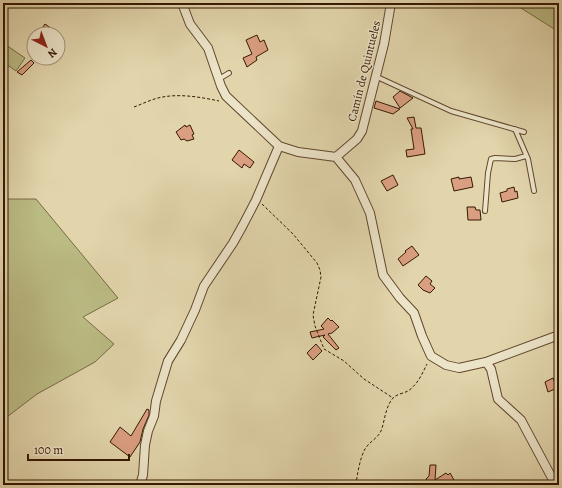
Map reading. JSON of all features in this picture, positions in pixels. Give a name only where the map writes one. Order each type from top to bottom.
[{"type":"street","points":[[182,3],[190,24],[208,48],[226,96],[279,146],[298,152],[336,157],[355,180],[370,213],[383,275],[400,298],[414,313],[431,356],[446,364],[459,368],[486,362],[559,335]]},
{"type":"street","name":"Camín de Quintueles","points":[[336,157],[357,139],[362,131],[384,44],[391,3]]},
{"type":"street","points":[[140,485],[143,475],[145,445],[148,431],[154,416],[156,401],[168,361],[186,328],[204,286],[233,243],[256,200],[279,146]]},
{"type":"street","points":[[486,362],[491,369],[498,399],[521,420],[552,478],[553,485]]},
{"type":"lane","points":[[219,80],[229,73]]},
{"type":"lane","points":[[375,75],[451,111],[524,132]]},
{"type":"lane","points":[[515,129],[526,156],[534,191]]},
{"type":"lane","points":[[485,212],[489,164],[491,159],[514,160],[526,156]]},
{"type":"path","points":[[134,107],[159,98],[172,96],[187,96],[221,101],[229,99]]},
{"type":"path","points":[[256,200],[293,234],[317,263],[321,277],[313,314],[315,326],[324,349],[344,361],[364,379],[393,398]]},
{"type":"path","points":[[356,485],[358,472],[365,449],[377,438],[381,431],[386,413],[393,398],[406,392],[414,386],[419,380],[431,356]]},
{"type":"green space","points":[[513,3],[559,3],[559,32]]},
{"type":"green space","points":[[3,43],[25,58],[16,71],[3,62]]},
{"type":"green space","points":[[3,199],[36,199],[118,298],[83,317],[114,344],[95,362],[37,394],[3,420]]},
{"type":"building","points":[[257,35],[260,42],[264,40],[268,50],[256,57],[257,60],[247,67],[243,58],[252,54],[246,40]]},
{"type":"building","points":[[26,64],[26,66],[31,66],[22,75],[17,72]]},
{"type":"building","points":[[400,91],[413,98],[400,108],[393,97]]},
{"type":"building","points":[[376,101],[400,109],[393,114],[374,108]]},
{"type":"building","points":[[414,117],[416,128],[421,128],[425,154],[407,157],[406,150],[414,149],[411,129],[413,129],[407,118]]},
{"type":"building","points":[[185,125],[186,127],[190,125],[194,134],[192,135],[194,139],[187,141],[184,139],[181,140],[176,132]]},
{"type":"building","points":[[239,150],[254,162],[250,168],[244,164],[242,168],[232,160]]},
{"type":"building","points":[[393,175],[398,185],[387,191],[381,181]]},
{"type":"building","points":[[459,177],[459,179],[471,177],[473,187],[454,191],[451,179]]},
{"type":"building","points":[[514,187],[515,192],[517,191],[518,198],[502,202],[500,193]]},
{"type":"building","points":[[467,207],[475,207],[476,210],[480,210],[481,220],[468,220]]},
{"type":"building","points":[[412,246],[419,255],[403,266],[398,259]]},
{"type":"building","points":[[426,276],[432,281],[430,284],[435,288],[430,293],[423,290],[418,285]]},
{"type":"building","points":[[328,318],[339,327],[332,333],[328,334],[339,348],[336,350],[323,337],[325,335],[312,338],[310,332],[324,329],[321,326]]},
{"type":"building","points":[[316,344],[322,351],[313,360],[307,353]]},
{"type":"building","points":[[553,378],[557,388],[548,392],[545,382]]},
{"type":"building","points":[[147,409],[149,410],[149,415],[143,429],[140,442],[130,457],[110,442],[120,427],[131,436]]},
{"type":"building","points":[[430,465],[436,465],[435,480],[446,473],[448,475],[450,473],[454,480],[452,482],[453,483],[450,485],[428,485],[430,484],[426,479],[429,476]]}]
